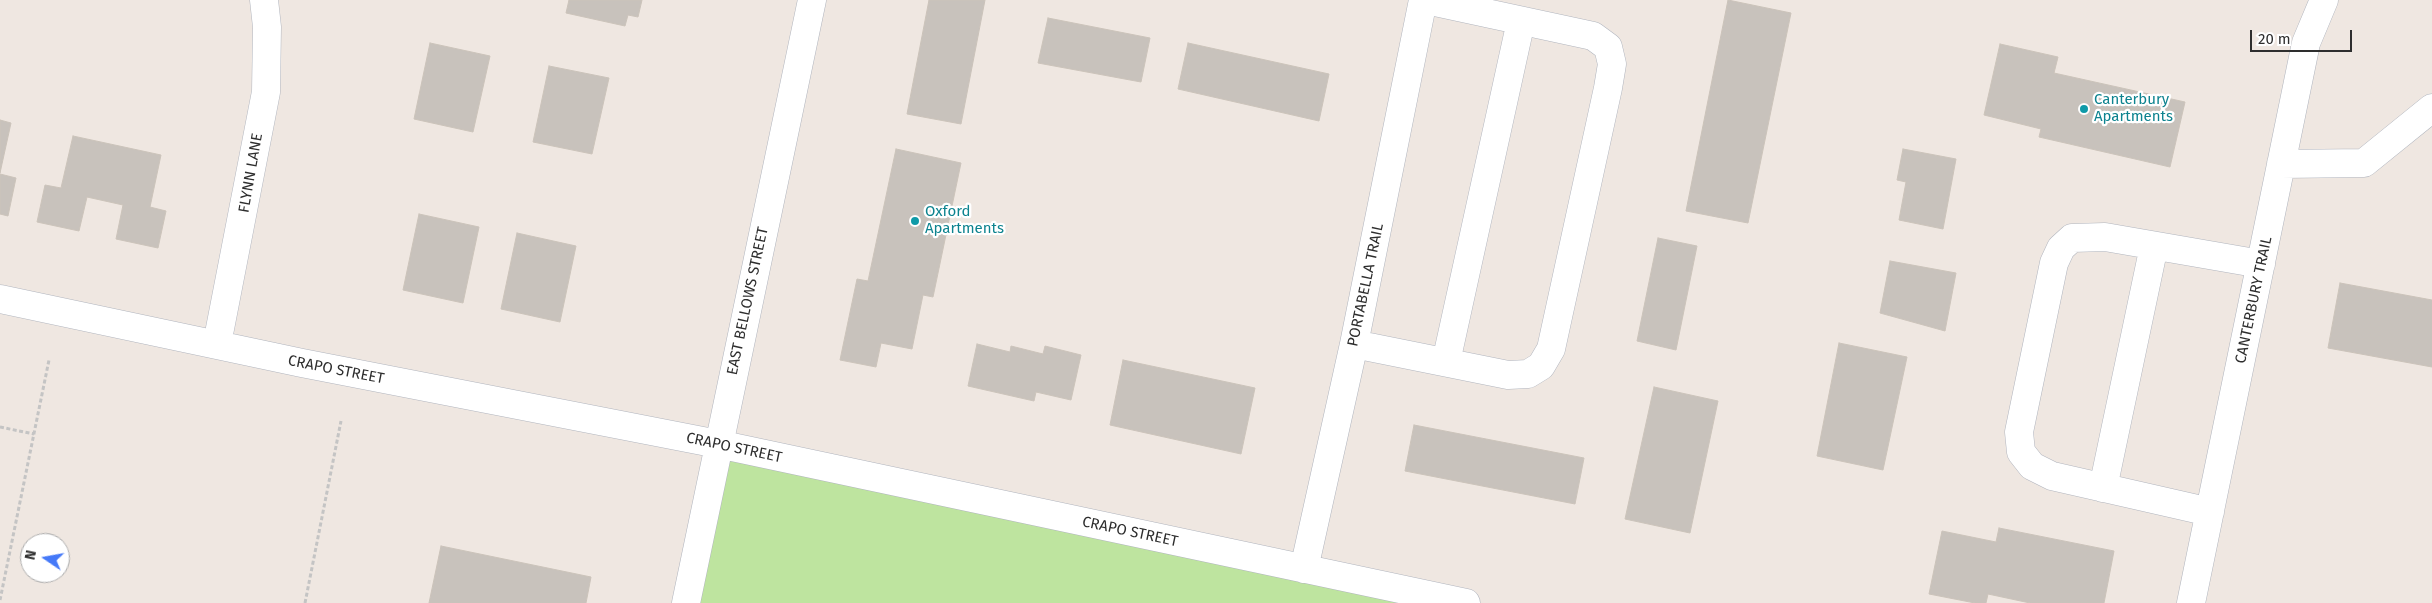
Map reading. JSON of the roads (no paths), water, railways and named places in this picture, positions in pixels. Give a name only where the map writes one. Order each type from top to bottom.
[{"type":"street","name":"FLYNN LANE","points":[[217,344],[266,92],[267,27],[264,0]]},
{"type":"street","name":"EAST BELLOWS STREET","points":[[686,603],[812,0]]},
{"type":"street","points":[[1354,344],[1508,374],[1528,374],[1541,366],[1551,349],[1606,98],[1612,64],[1608,47],[1593,36],[1425,0]]},
{"type":"street","name":"PORTABELLA TRAIL","points":[[1304,569],[1354,344],[1425,0]]},
{"type":"street","name":"CANTERBURY TRAIL","points":[[2191,603],[2306,43],[2324,0]]},
{"type":"street","points":[[1446,362],[1521,21]]},
{"type":"street","points":[[2281,164],[2364,163],[2432,108]]},
{"type":"street","points":[[2210,512],[2052,476],[2032,466],[2021,452],[2019,432],[2052,273],[2061,248],[2072,238],[2105,237],[2261,264]]},
{"type":"street","points":[[2103,488],[2154,246]]},
{"type":"street","name":"CRAPO STREET","points":[[0,299],[718,444],[1466,603]]},
{"type":"place","name":"Canterbury Apartments","points":[[2084,109]]},
{"type":"place","name":"Oxford Apartments","points":[[915,221]]}]
